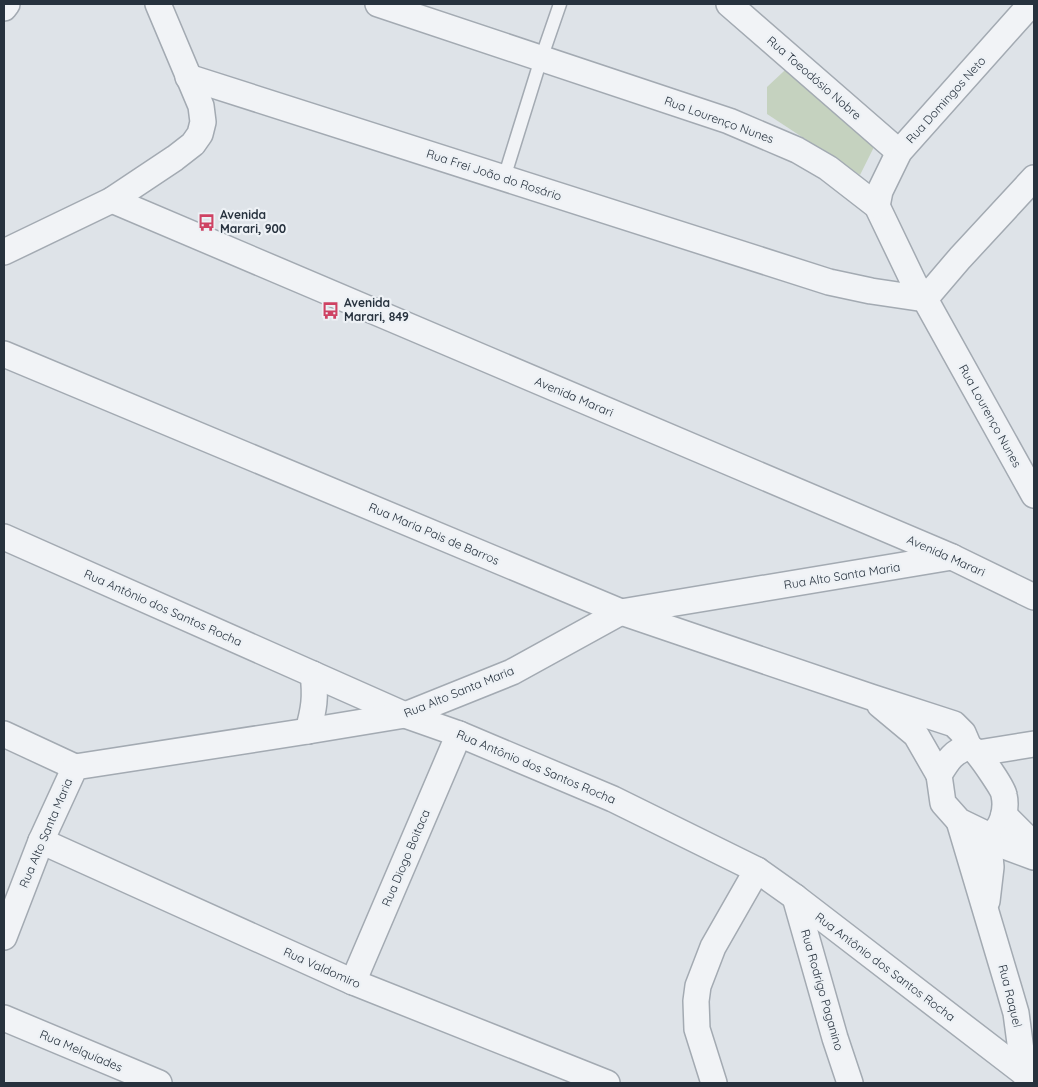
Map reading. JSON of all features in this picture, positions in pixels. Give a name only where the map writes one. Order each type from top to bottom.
[{"type":"street","points":[[4,8],[8,4]]},
{"type":"street","points":[[4,252],[112,200],[175,158],[193,144],[200,134],[203,122],[200,106],[158,4]]},
{"type":"street","name":"Rua Lourenço Nunes","points":[[378,4],[729,121],[797,150],[828,168],[876,206],[914,283],[925,299],[1034,495]]},
{"type":"street","name":"Rua Toeodósio Nobre","points":[[729,4],[899,152]]},
{"type":"street","name":"Rua Domingos Neto","points":[[876,206],[880,191],[899,152],[1031,4]]},
{"type":"street","name":"Rua Frei João do Rosário","points":[[188,77],[830,282],[871,291],[925,299]]},
{"type":"street","points":[[925,299],[1034,178]]},
{"type":"street","name":"Avenida Marari","points":[[112,200],[952,558],[1034,597]]},
{"type":"street","name":"Rua Maria Pais de Barros","points":[[4,354],[621,612],[871,698],[954,724],[963,733],[973,750]]},
{"type":"street","name":"Rua Antônio dos Santos Rocha","points":[[4,537],[405,715],[459,734],[613,798],[757,870],[795,897],[1028,1078]]},
{"type":"street","name":"Rua Alto Santa Maria","points":[[4,936],[41,841],[74,767],[308,732],[405,715],[512,672],[621,612],[952,558]]},
{"type":"street","points":[[308,732],[314,711],[315,692],[312,674]]},
{"type":"street","name":"Rua Maria Pais de Barros","points":[[871,698],[916,735],[938,775]]},
{"type":"street","points":[[4,734],[74,767]]},
{"type":"street","name":"Rua Diogo Boitaca","points":[[353,982],[459,734]]},
{"type":"street","points":[[1034,744],[973,750],[961,749],[947,761],[938,775],[943,803],[959,821],[995,828],[1034,845]]},
{"type":"street","points":[[973,750],[1004,794],[995,828],[1007,847],[1034,857]]},
{"type":"street","name":"Rua Raquel","points":[[959,821],[1016,1013],[1028,1078]]},
{"type":"street","name":"Rua Raquel","points":[[986,908],[995,828]]},
{"type":"street","name":"Rua Valdomiro","points":[[41,841],[353,982],[608,1083]]},
{"type":"street","points":[[714,1083],[697,1029],[696,1001],[698,986],[713,947],[757,870]]},
{"type":"street","name":"Rua Rodrigo Paganino","points":[[795,897],[835,1038],[850,1083]]},
{"type":"street","name":"Rua Melquíades","points":[[4,1018],[159,1083]]},
{"type":"lane","points":[[504,178],[560,4]]},
{"type":"green space","points":[[799,57],[883,129],[860,175],[767,114],[767,87]]},
{"type":"place","name":"Avenida Marari, 900","points":[[206,222]]},
{"type":"place","name":"Avenida Marari, 849","points":[[330,310]]}]
